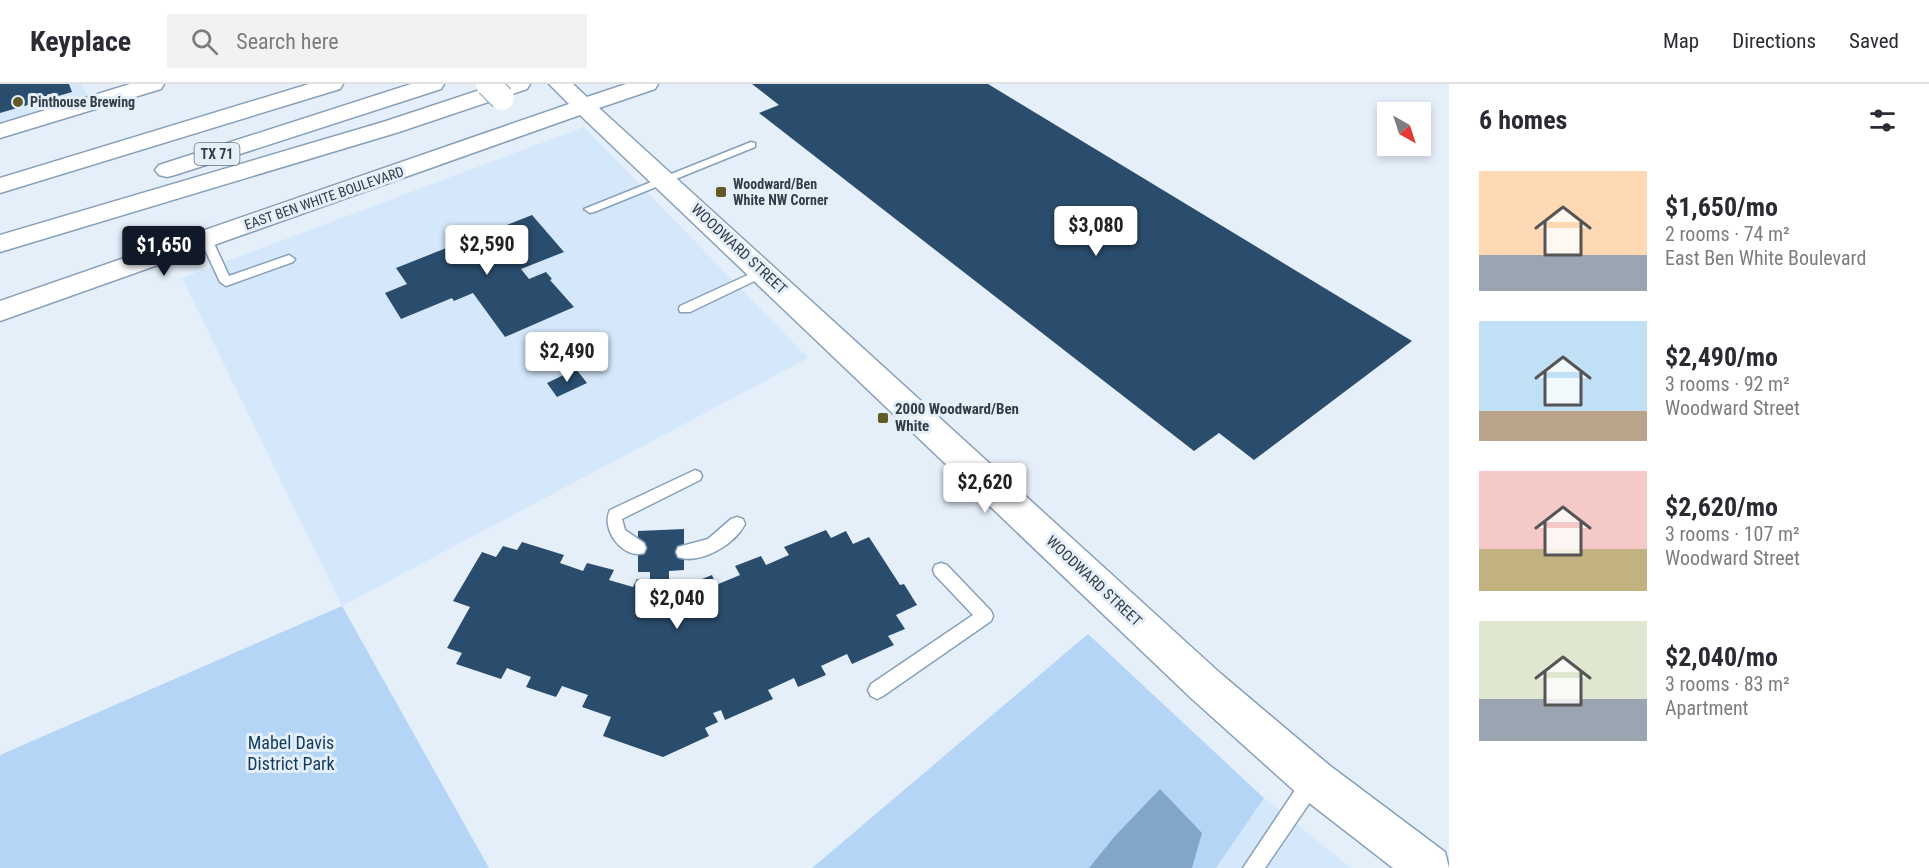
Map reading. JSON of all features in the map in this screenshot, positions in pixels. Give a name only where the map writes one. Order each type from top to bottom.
[{"type":"main road","points":[[0,131],[153,84]]},
{"type":"main road","points":[[209,122],[307,84]]},
{"type":"main road","name":"TX 71","points":[[0,186],[332,84]]},
{"type":"main road","name":"TX 71","points":[[0,225],[433,84]]},
{"type":"main road","name":"EAST BEN WHITE BOULEVARD","points":[[0,311],[465,149],[569,92],[647,84]]},
{"type":"main road","points":[[0,244],[391,127],[503,89],[509,108],[501,119],[465,149]]},
{"type":"main road","name":"WOODWARD STREET","points":[[569,92],[1206,686],[1314,780],[1429,868]]},
{"type":"lane","points":[[590,208],[751,146]]},
{"type":"lane","points":[[206,239],[225,282],[289,259]]},
{"type":"lane","points":[[685,309],[764,272]]},
{"type":"lane","points":[[638,548],[619,535],[614,526],[615,515],[695,476]]},
{"type":"lane","points":[[684,552],[704,550],[721,541],[737,524]]},
{"type":"lane","points":[[877,690],[985,616],[941,570]]},
{"type":"lane","points":[[1253,868],[1314,780]]},
{"type":"shaded area","points":[[0,84],[82,84],[88,98],[0,125]]},
{"type":"shaded area","points":[[584,127],[808,358],[342,606],[182,278]]},
{"type":"shaded area","points":[[1160,789],[1202,833],[1192,868],[1089,868],[1115,836]]},
{"type":"shaded area","points":[[1264,798],[1351,868],[1216,868]]},
{"type":"green space","name":"Mabel Davis District Park","points":[[342,606],[489,868],[0,868],[0,755]]},
{"type":"green space","points":[[1088,634],[1264,798],[1216,868],[812,868]]},
{"type":"building","name":"Pinthouse Brewing","points":[[0,84],[69,84],[72,92],[0,113]]},
{"type":"building","points":[[752,84],[988,84],[1412,341],[1254,460],[1219,433],[1194,451],[759,113],[779,105]]},
{"type":"building","points":[[532,215],[564,252],[521,269],[529,279],[546,272],[552,279],[550,280],[574,307],[505,337],[473,293],[454,301],[452,298],[401,319],[385,293],[407,284],[396,268],[459,243],[450,231],[470,225],[479,236]]},
{"type":"building","points":[[576,369],[587,383],[557,397],[547,383]]},
{"type":"building","points":[[684,529],[684,570],[669,571],[669,586],[687,585],[712,575],[716,585],[740,575],[735,566],[761,556],[766,565],[789,555],[784,547],[826,530],[831,538],[846,531],[853,544],[869,537],[900,585],[904,584],[917,605],[896,615],[905,629],[888,636],[894,645],[852,664],[847,654],[821,666],[826,675],[798,687],[794,678],[768,690],[773,699],[725,720],[721,710],[713,713],[718,722],[705,728],[709,736],[663,757],[603,736],[611,717],[582,707],[588,695],[562,686],[556,697],[526,687],[531,677],[507,668],[501,679],[456,664],[462,653],[447,648],[470,607],[453,601],[482,552],[496,557],[503,546],[517,550],[522,542],[564,555],[560,563],[583,571],[587,563],[614,570],[609,580],[633,587],[637,579],[650,583],[650,572],[638,572],[638,531]]},
{"type":"place","name":"Pinthouse Brewing","points":[[18,102]]},
{"type":"place","name":"Woodward/Ben White NW Corner","points":[[721,192]]},
{"type":"place","name":"2000 Woodward/Ben White","points":[[883,418]]}]
